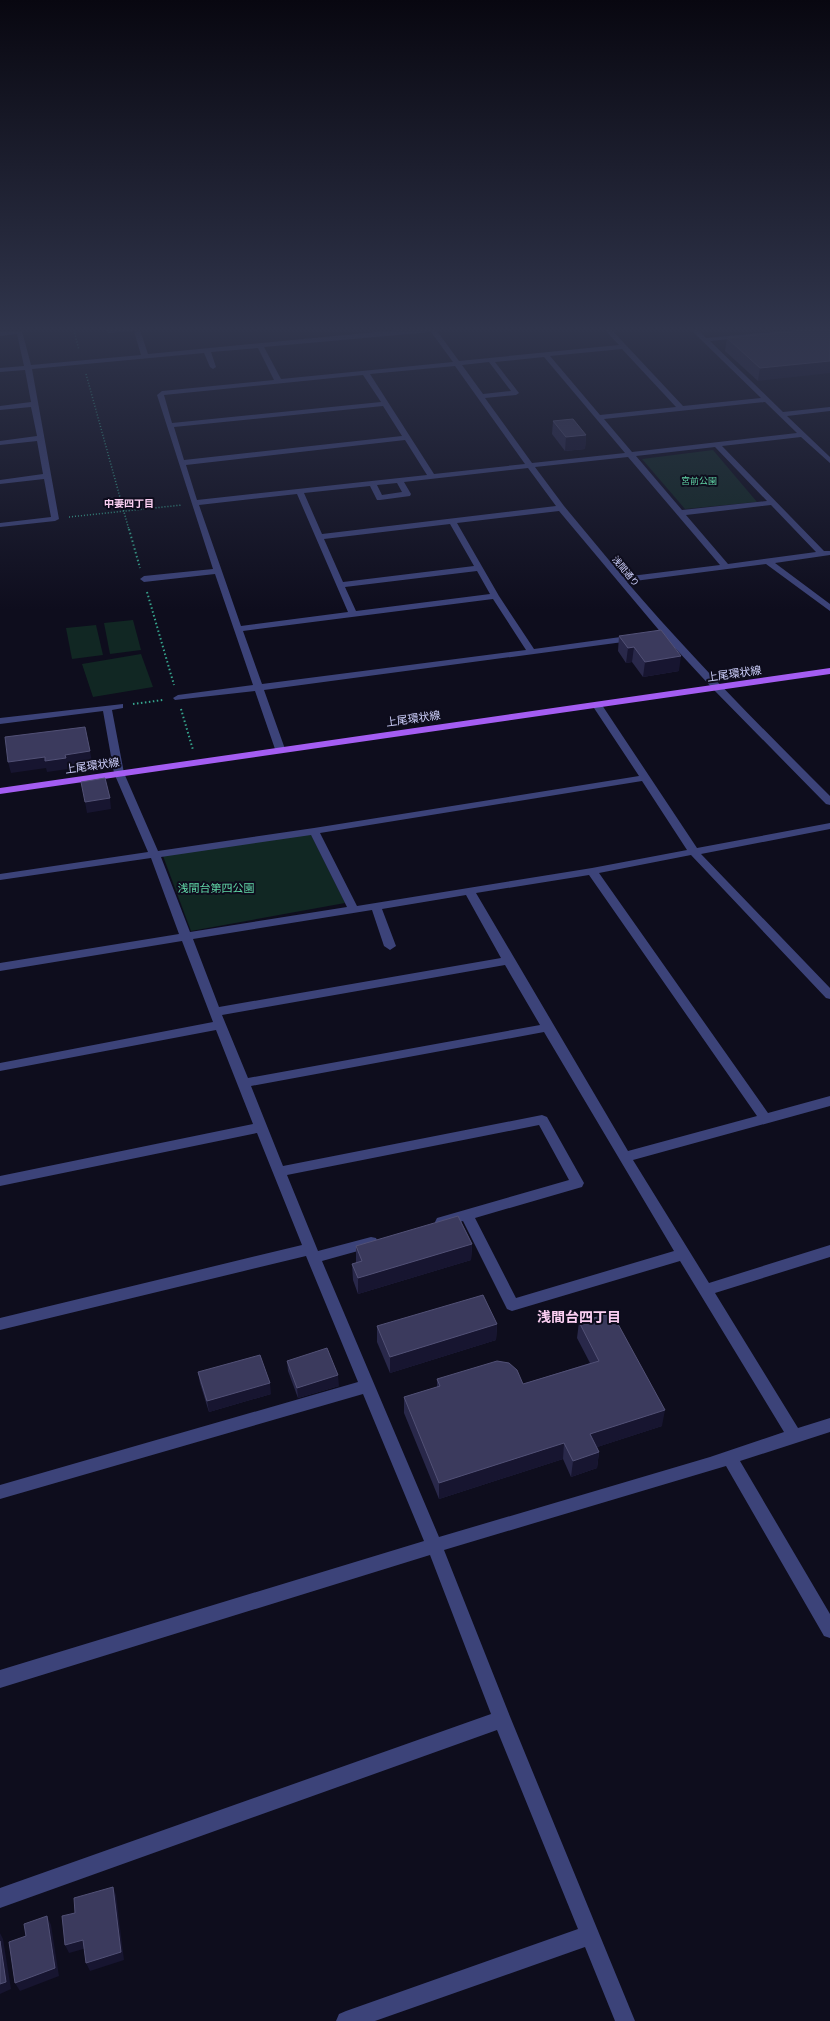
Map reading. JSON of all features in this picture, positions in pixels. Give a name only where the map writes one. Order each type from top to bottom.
[{"type":"main road","name":"上尾環状線","points":[[0,790],[830,671]]},
{"type":"street","points":[[0,525],[55,519],[38,421]]},
{"type":"street","points":[[168,421],[194,503],[280,749]]},
{"type":"street","points":[[169,426],[215,421]]},
{"type":"street","points":[[396,421],[432,477]]},
{"type":"street","name":"浅間通り","points":[[500,421],[561,508],[621,580],[662,634],[830,802]]},
{"type":"street","points":[[603,421],[725,566]]},
{"type":"street","points":[[789,421],[830,461]]},
{"type":"street","points":[[194,503],[803,435]]},
{"type":"street","points":[[0,443],[41,438]]},
{"type":"street","points":[[181,463],[406,438]]},
{"type":"street","points":[[717,445],[772,503],[826,554]]},
{"type":"street","points":[[817,448],[828,448]]},
{"type":"street","points":[[0,482],[48,476]]},
{"type":"street","points":[[372,483],[380,498],[407,494],[399,480]]},
{"type":"street","points":[[300,492],[318,537],[341,585],[353,615]]},
{"type":"street","points":[[679,513],[772,503]]},
{"type":"street","points":[[318,537],[561,508]]},
{"type":"street","points":[[453,522],[495,596],[532,652]]},
{"type":"street","points":[[621,580],[826,554]]},
{"type":"street","points":[[769,562],[830,608]]},
{"type":"street","points":[[341,585],[479,568]]},
{"type":"street","points":[[144,579],[218,571]]},
{"type":"street","points":[[239,629],[495,596]]},
{"type":"street","points":[[178,698],[642,637]]},
{"type":"street","points":[[597,705],[694,852],[830,995]]},
{"type":"street","points":[[0,721],[120,706]]},
{"type":"street","points":[[107,708],[119,773],[154,853],[215,1012],[279,1172],[434,1544],[502,1719],[625,2021]]},
{"type":"street","points":[[0,876],[314,831],[644,778]]},
{"type":"street","points":[[0,967],[592,871],[830,826]]},
{"type":"street","points":[[314,831],[354,910]]},
{"type":"street","points":[[592,871],[765,1118]]},
{"type":"street","points":[[469,891],[508,961],[549,1027],[625,1157],[794,1435]]},
{"type":"street","points":[[376,906],[390,946]]},
{"type":"street","points":[[215,1012],[508,961]]},
{"type":"street","points":[[0,1067],[221,1026]]},
{"type":"street","points":[[244,1083],[549,1027]]},
{"type":"street","points":[[625,1157],[830,1100]]},
{"type":"street","points":[[279,1172],[542,1120],[577,1183],[429,1225]]},
{"type":"street","points":[[0,1181],[262,1127]]},
{"type":"street","points":[[467,1214],[512,1305],[684,1254]]},
{"type":"street","points":[[0,1324],[383,1238]]},
{"type":"street","points":[[706,1290],[830,1251]]},
{"type":"street","points":[[0,1492],[368,1386]]},
{"type":"street","points":[[0,1679],[434,1544],[730,1458],[794,1435],[830,1425]]},
{"type":"street","points":[[730,1458],[828,1623]]},
{"type":"street","points":[[0,1898],[502,1719]]},
{"type":"street","points":[[346,2021],[590,1935]]},
{"type":"path","points":[[99,421],[195,755]]},
{"type":"path","points":[[55,519],[194,503]]},
{"type":"path","points":[[120,706],[178,698]]},
{"type":"green space","name":"宮前公園","points":[[713,450],[757,502],[685,509],[642,459]]},
{"type":"green space","points":[[133,620],[141,650],[110,654],[104,623]]},
{"type":"green space","points":[[96,625],[103,655],[72,659],[66,628]]},
{"type":"green space","points":[[141,654],[153,687],[93,697],[82,664]]},
{"type":"green space","name":"浅間台第四公園","points":[[310,833],[345,903],[191,931],[163,856]]},
{"type":"building","points":[[553,421],[575,421],[586,435],[566,437]]},
{"type":"building","points":[[661,630],[681,656],[645,662],[634,647],[628,648],[619,636]]},
{"type":"building","points":[[85,727],[90,751],[65,755],[66,758],[45,761],[45,757],[8,762],[5,737]]},
{"type":"building","points":[[105,778],[110,798],[85,802],[81,782]]},
{"type":"building","points":[[458,1216],[472,1244],[358,1278],[352,1264],[362,1261],[356,1246]]},
{"type":"building","points":[[483,1295],[497,1324],[390,1357],[377,1326]]},
{"type":"building","points":[[612,1313],[665,1410],[590,1434],[599,1452],[573,1461],[564,1443],[439,1483],[404,1397],[440,1386],[437,1379],[497,1361],[509,1363],[517,1370],[523,1384],[599,1361],[579,1322]]},
{"type":"building","points":[[327,1348],[338,1375],[297,1388],[287,1361]]},
{"type":"building","points":[[260,1355],[270,1383],[207,1401],[198,1372]]},
{"type":"building","points":[[113,1887],[121,1952],[86,1963],[83,1940],[65,1945],[62,1916],[75,1913],[74,1898]]},
{"type":"building","points":[[47,1916],[55,1968],[15,1983],[9,1942],[26,1936],[24,1924]]},
{"type":"building","points":[[0,1941],[6,1982],[0,1984]]},
{"type":"district","name":"中妻四丁目","points":[[129,503]]},
{"type":"district","name":"浅間台四丁目","points":[[579,1316]]}]
